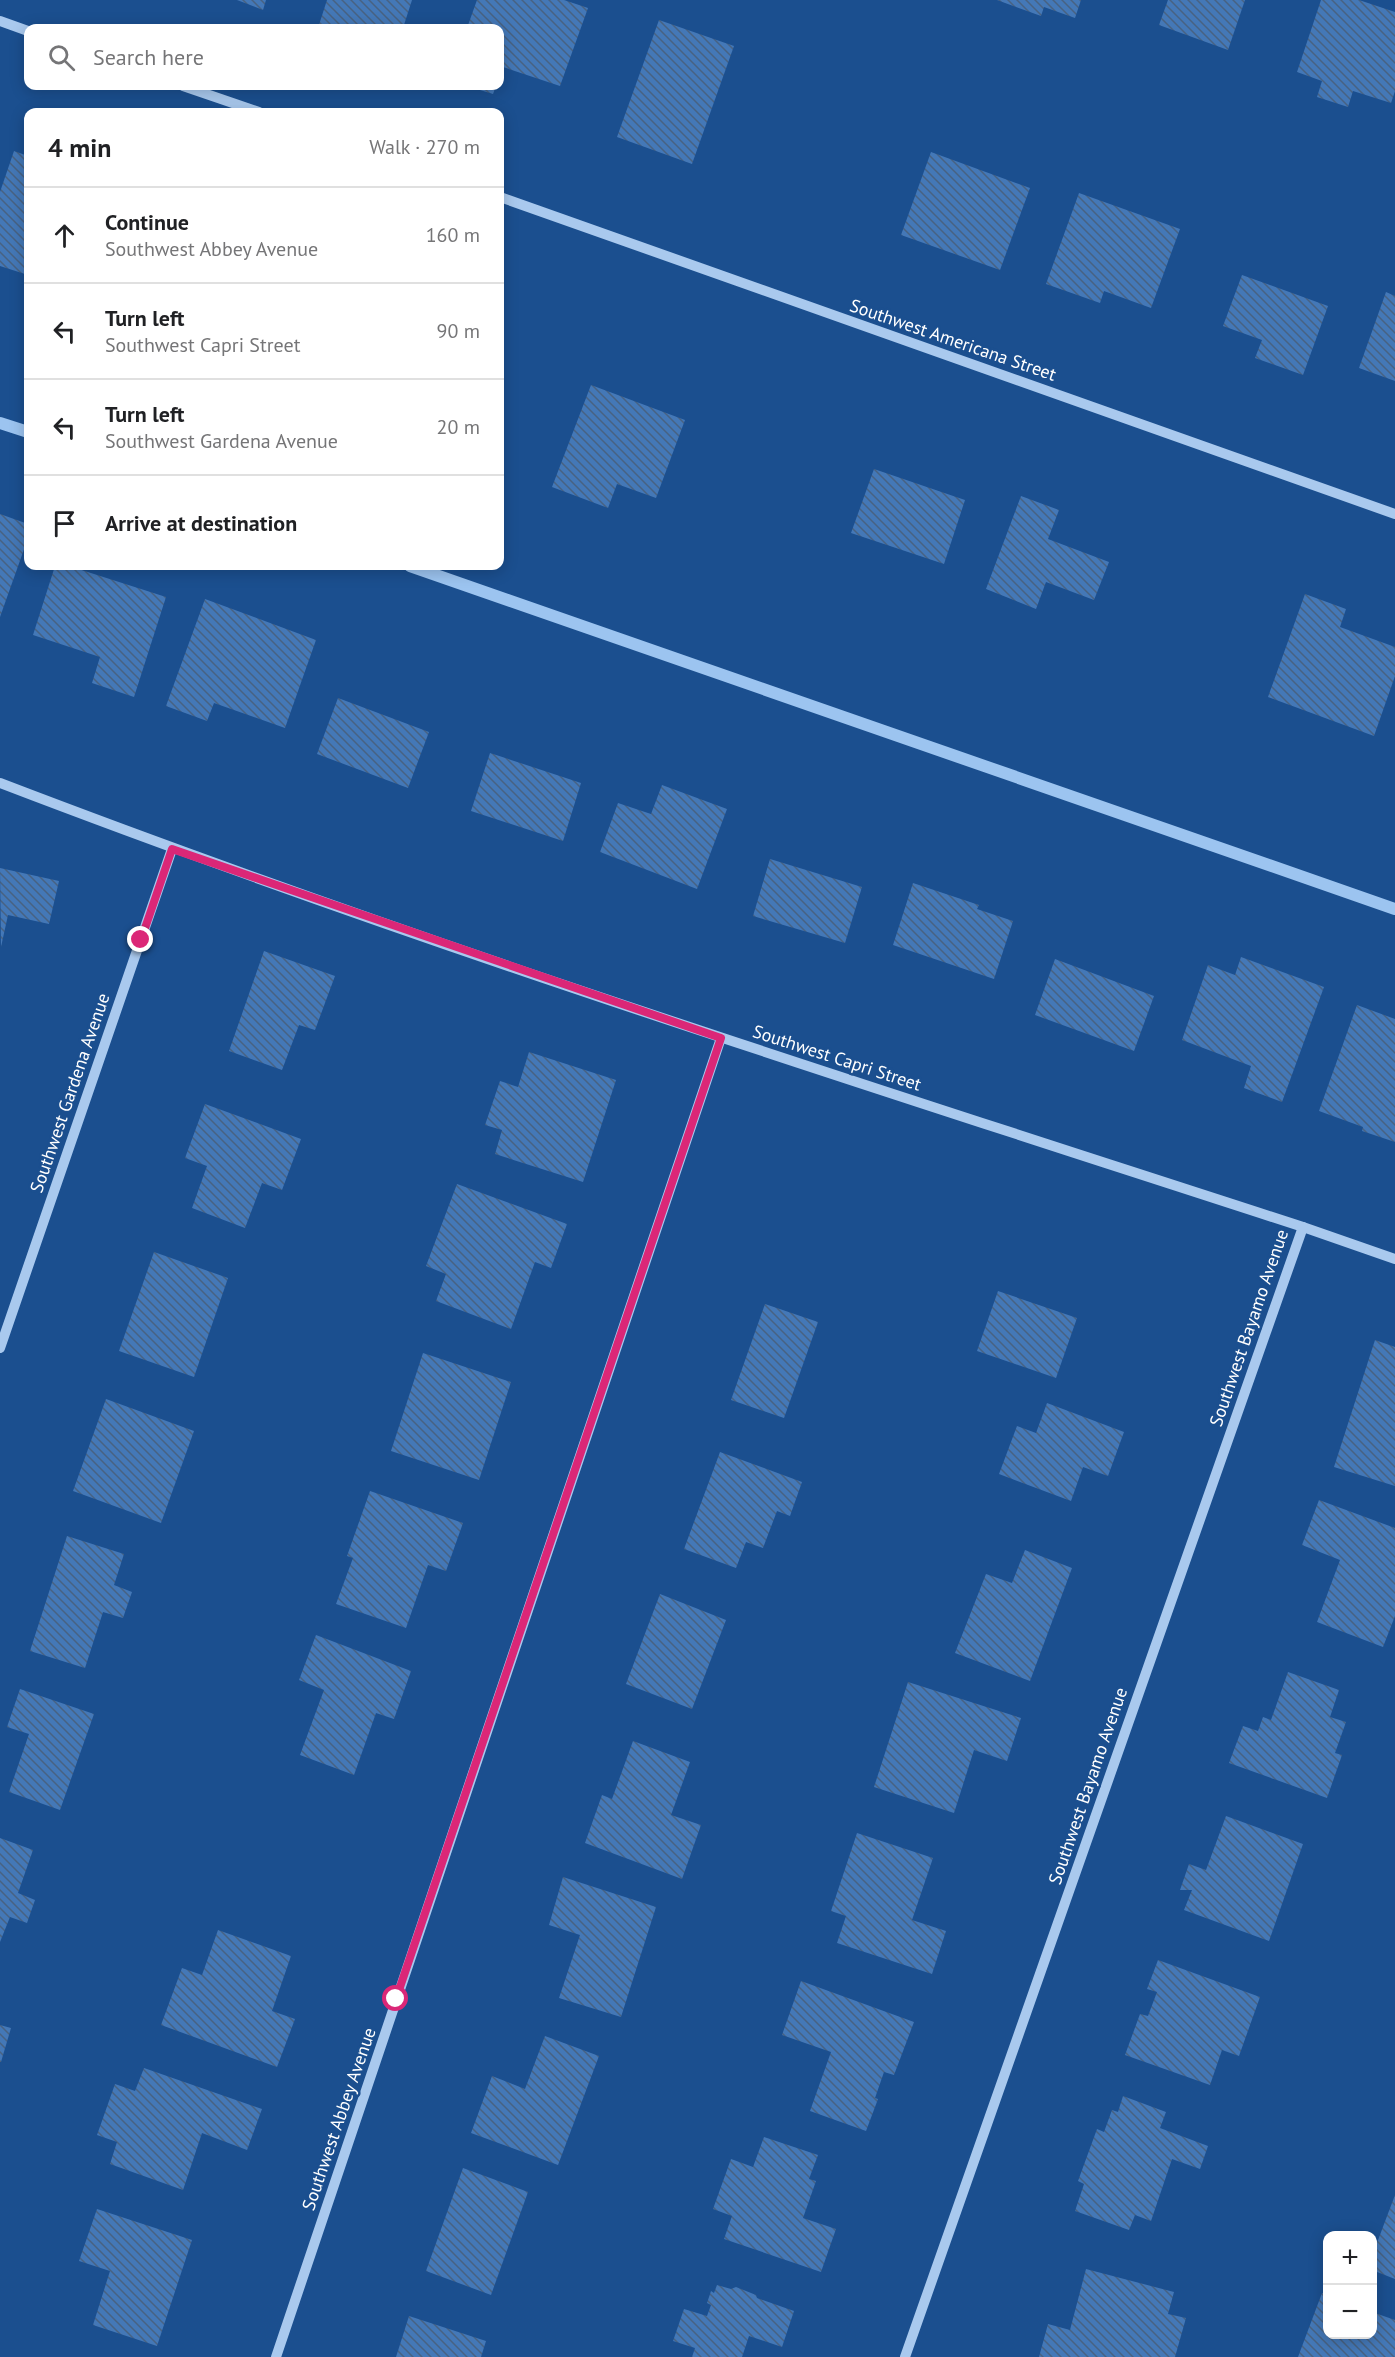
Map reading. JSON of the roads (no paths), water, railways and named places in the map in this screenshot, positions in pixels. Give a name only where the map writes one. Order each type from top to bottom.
[{"type":"street","points":[[0,21],[24,30]]},
{"type":"street","points":[[195,90],[247,108]]},
{"type":"street","name":"Southwest Americana Street","points":[[504,199],[1395,514]]},
{"type":"street","name":"Southwest Capri Street","points":[[0,783],[172,849],[721,1038],[1395,1259]]},
{"type":"street","name":"Southwest Gardena Avenue","points":[[0,1348],[172,849]]},
{"type":"street","name":"Southwest Abbey Avenue","points":[[276,2357],[721,1038]]},
{"type":"street","name":"Southwest Bayamo Avenue","points":[[905,2357],[1303,1227]]},
{"type":"waterway","points":[[0,423],[24,431]]},
{"type":"waterway","points":[[421,570],[1395,909]]}]
